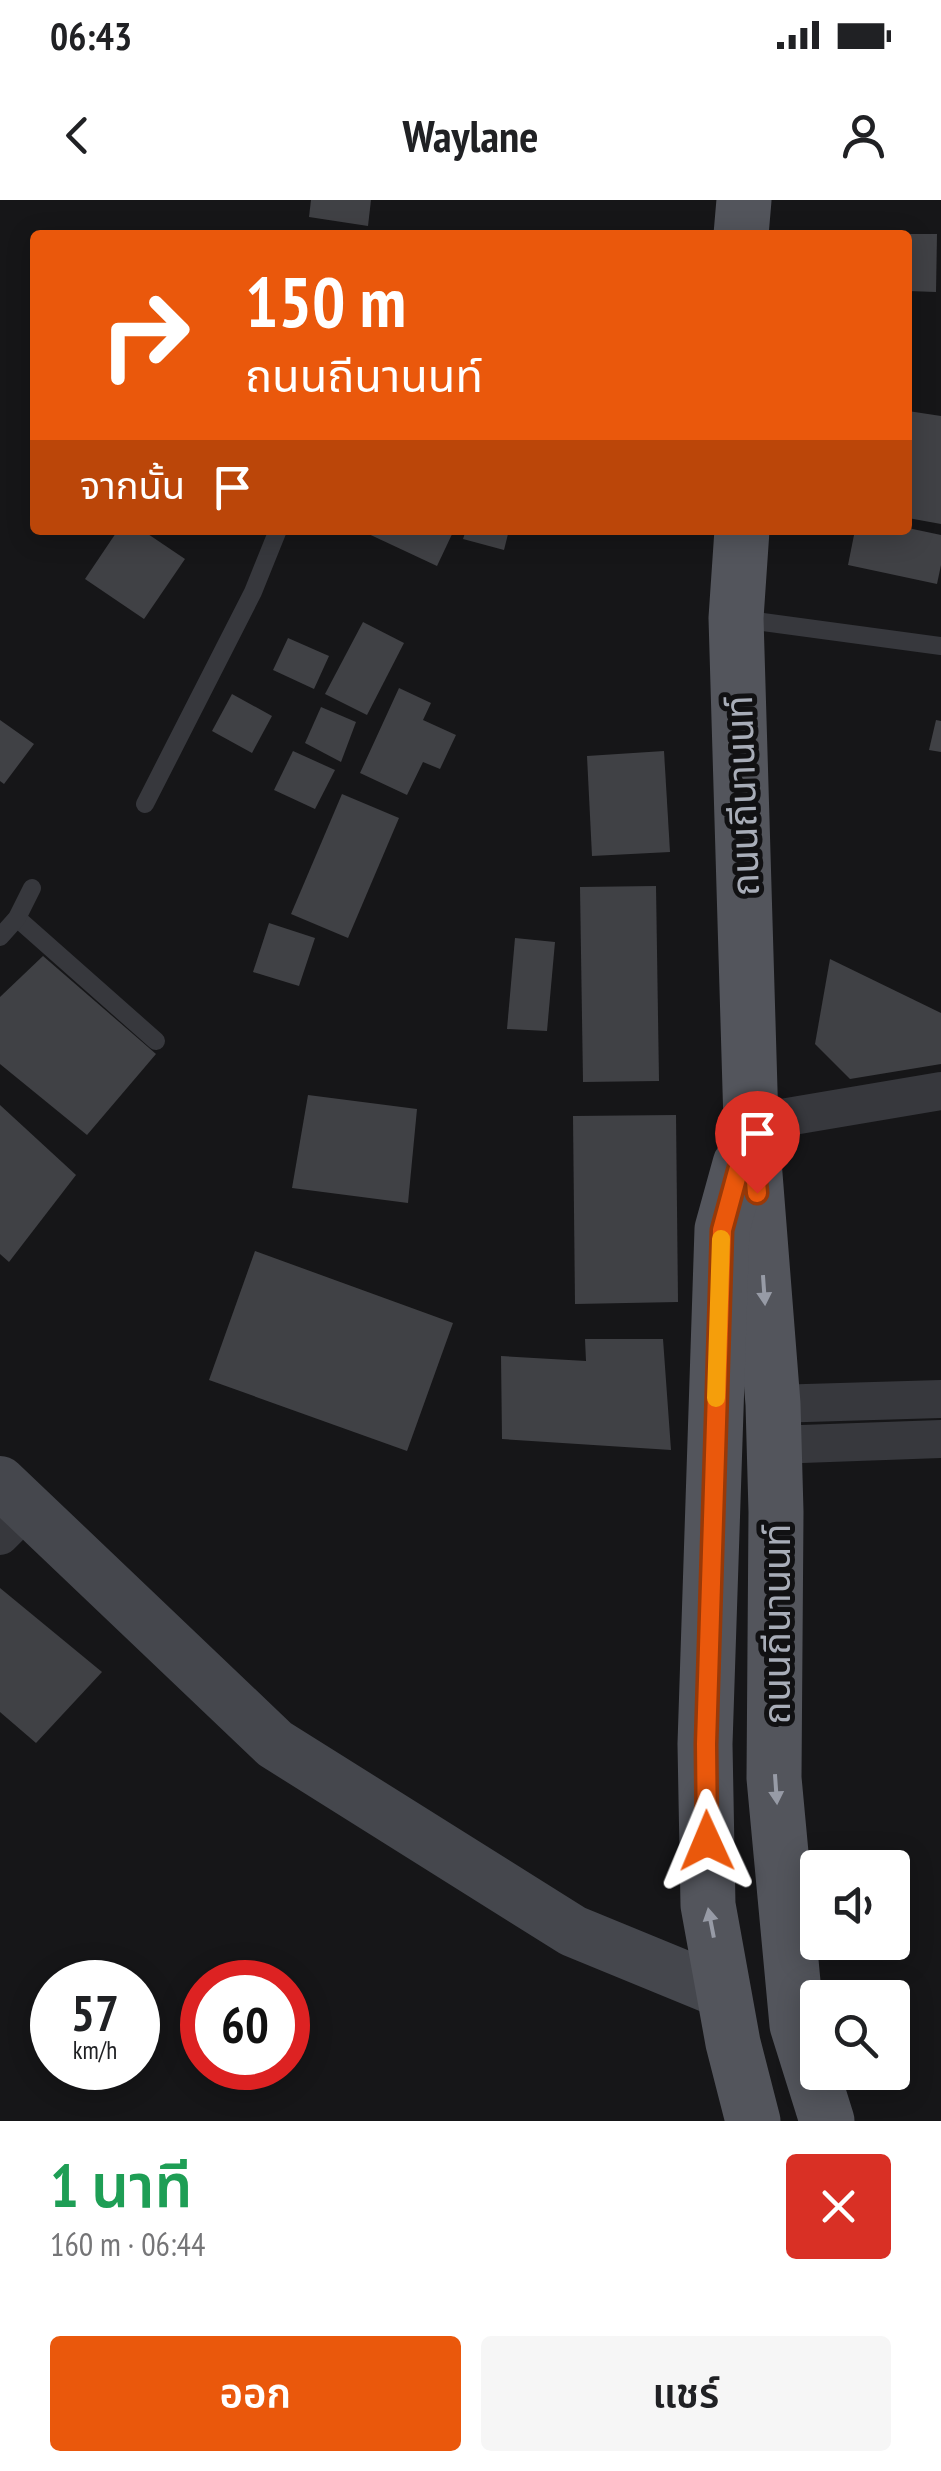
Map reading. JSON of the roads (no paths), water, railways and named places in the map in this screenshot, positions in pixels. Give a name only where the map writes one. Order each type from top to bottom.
[{"type":"main road","points":[[741,230],[744,200]]},
{"type":"main road","name":"ถนนถีนานนท์","points":[[738,535],[736,618],[751,1123],[774,1424],[774,1778],[797,2024],[827,2121]]},
{"type":"main road","name":"ถนนถีนานนท์","points":[[751,1123],[722,1230],[706,1744],[708,1905],[733,2043],[753,2121]]},
{"type":"main road","points":[[712,1512],[776,1512]]},
{"type":"street","points":[[751,1123],[941,1091]]},
{"type":"street","points":[[774,1424],[941,1399]]},
{"type":"street","points":[[774,1424],[941,1439]]},
{"type":"street","points":[[9,1509],[275,1744],[573,1931],[724,1992]]},
{"type":"lane","points":[[145,804],[253,592],[276,535]]},
{"type":"lane","points":[[736,618],[941,646]]},
{"type":"lane","points":[[0,938],[17,918],[32,888]]},
{"type":"lane","points":[[17,918],[156,1041]]}]
